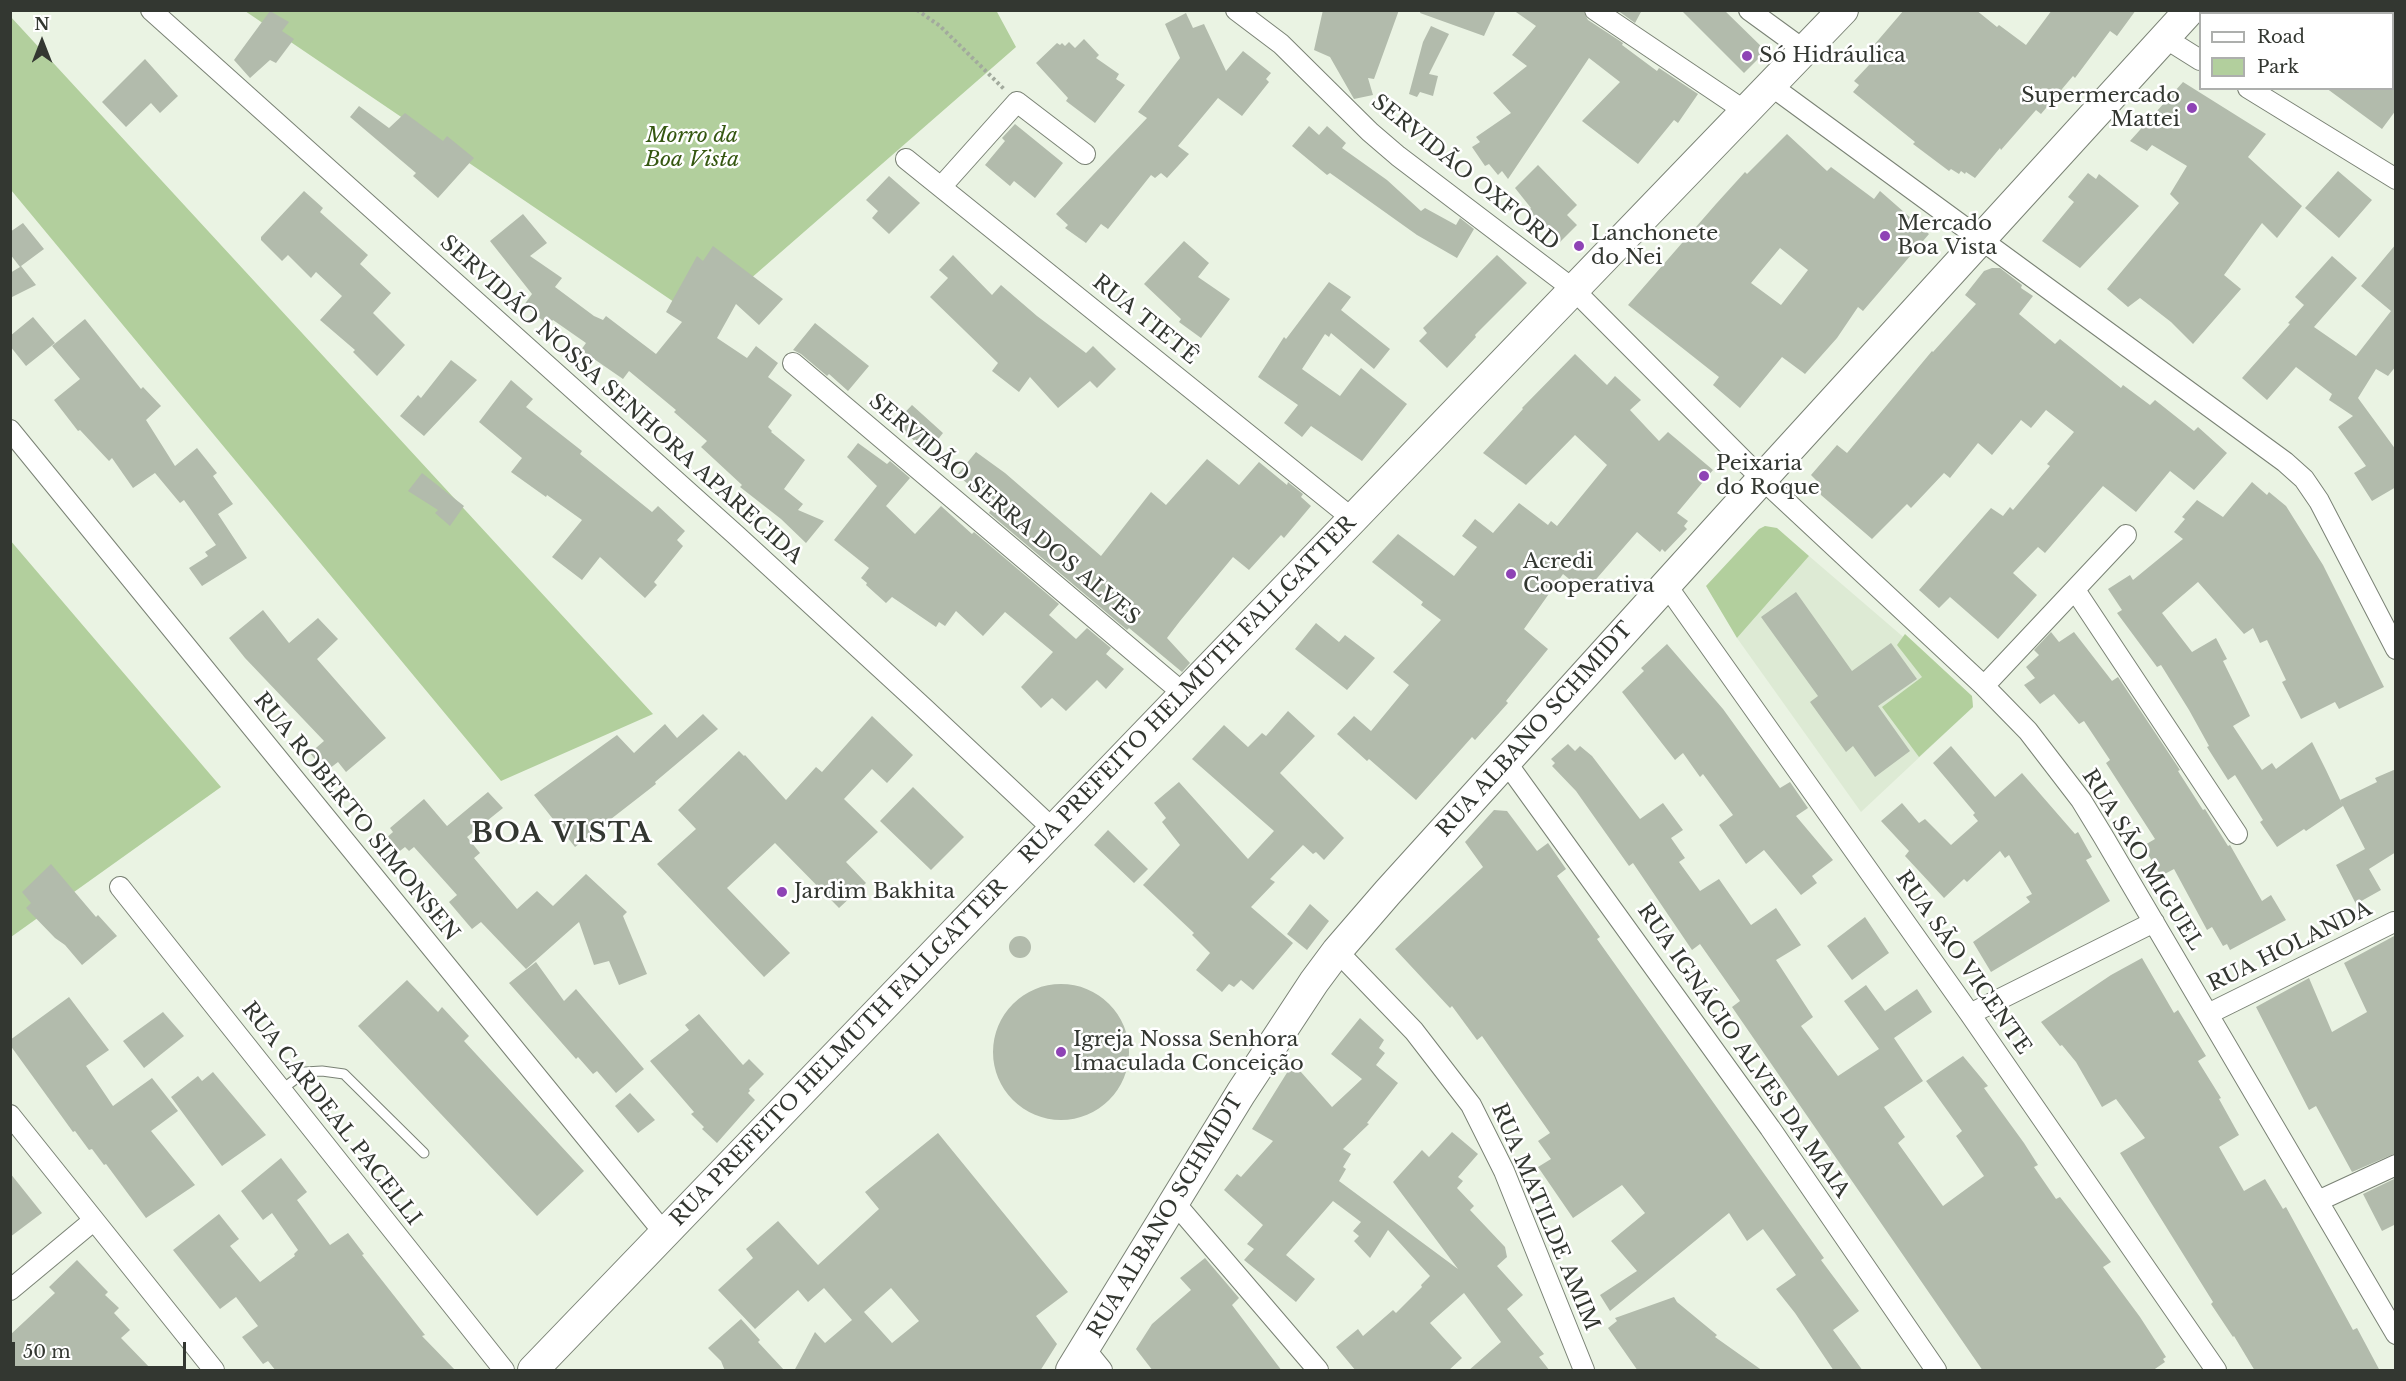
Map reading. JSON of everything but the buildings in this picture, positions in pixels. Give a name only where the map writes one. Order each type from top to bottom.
[{"type":"main road","name":"RUA PREFEITO HELMUTH FALLGATTER","points":[[534,1371],[1843,10]]},
{"type":"main road","name":"RUA ALBANO SCHMIDT","points":[[1086,1363],[1174,1202],[1247,1083],[1314,982],[1338,951],[1762,479],[2190,10]]},
{"type":"street","name":"SERVIDÃO NOSSA SENHORA APARECIDA","points":[[151,10],[737,536],[1054,830]]},
{"type":"street","name":"SERVIDÃO OXFORD","points":[[1236,10],[1281,44],[1370,132],[1398,156],[1573,289],[1762,479]]},
{"type":"street","points":[[1595,10],[1745,111]]},
{"type":"street","points":[[1749,10],[1804,50]]},
{"type":"street","points":[[2165,38],[2199,59]]},
{"type":"street","points":[[1770,85],[2285,462],[2304,479],[2319,501],[2396,649]]},
{"type":"street","points":[[2251,90],[2396,179]]},
{"type":"street","points":[[941,187],[1017,102],[1085,154]]},
{"type":"street","name":"RUA TIETÊ","points":[[906,159],[1353,519]]},
{"type":"street","name":"SERVIDÃO SERRA DOS ALVES","points":[[793,363],[1184,694]]},
{"type":"street","name":"RUA ROBERTO SIMONSEN","points":[[10,430],[665,1234]]},
{"type":"street","name":"RUA SÃO MIGUEL","points":[[1762,479],[1984,686],[2046,753],[2081,800],[2396,1334]]},
{"type":"street","points":[[1984,686],[2126,535]]},
{"type":"street","name":"RUA SÃO VICENTE","points":[[1666,586],[1970,1014],[2216,1371]]},
{"type":"street","points":[[2075,590],[2237,834]]},
{"type":"street","name":"RUA IGNÁCIO ALVES DA MAIA","points":[[1506,762],[1763,1118],[1936,1371]]},
{"type":"street","name":"RUA CARDEAL PACELLI","points":[[120,887],[504,1371]]},
{"type":"street","points":[[1970,1014],[2154,922]]},
{"type":"street","name":"RUA HOLANDA","points":[[2208,1014],[2394,922]]},
{"type":"street","name":"RUA MATILDE AMIM","points":[[1338,951],[1414,1031],[1471,1105],[1504,1171],[1584,1371]]},
{"type":"street","points":[[10,1115],[213,1371]]},
{"type":"street","points":[[2318,1201],[2396,1166]]},
{"type":"street","points":[[1174,1202],[1318,1371]]},
{"type":"street","points":[[10,1290],[93,1221]]},
{"type":"lane","points":[[281,1090],[304,1072],[322,1071],[344,1074],[424,1153]]},
{"type":"path","points":[[917,10],[940,26],[1017,102]]},
{"type":"shaded area","points":[[1809,556],[1972,696],[1973,707],[1861,812],[1737,638]]},
{"type":"green space","name":"Morro da Boa Vista","points":[[996,10],[1016,47],[702,321],[245,11]]},
{"type":"green space","points":[[10,16],[653,714],[501,781],[11,190]]},
{"type":"green space","points":[[1765,526],[1777,528],[1809,556],[1737,638],[1706,586],[1759,529]]},
{"type":"green space","points":[[10,540],[221,787],[11,937],[10,937]]},
{"type":"green space","points":[[1905,634],[1972,696],[1973,707],[1919,757],[1882,707],[1922,677],[1897,645]]},
{"type":"place","name":"Só Hidráulica","points":[[1747,56]]},
{"type":"place","name":"Supermercado Mattei","points":[[2192,108]]},
{"type":"place","name":"Mercado Boa Vista","points":[[1885,236]]},
{"type":"place","name":"Lanchonete do Nei","points":[[1579,246]]},
{"type":"place","name":"Peixaria do Roque","points":[[1704,476]]},
{"type":"place","name":"Acredi Cooperativa","points":[[1511,574]]},
{"type":"place","name":"Jardim Bakhita","points":[[782,892]]},
{"type":"place","name":"Igreja Nossa Senhora Imaculada Conceição","points":[[1061,1052]]},
{"type":"district","name":"BOA VISTA","points":[[562,834]]}]
